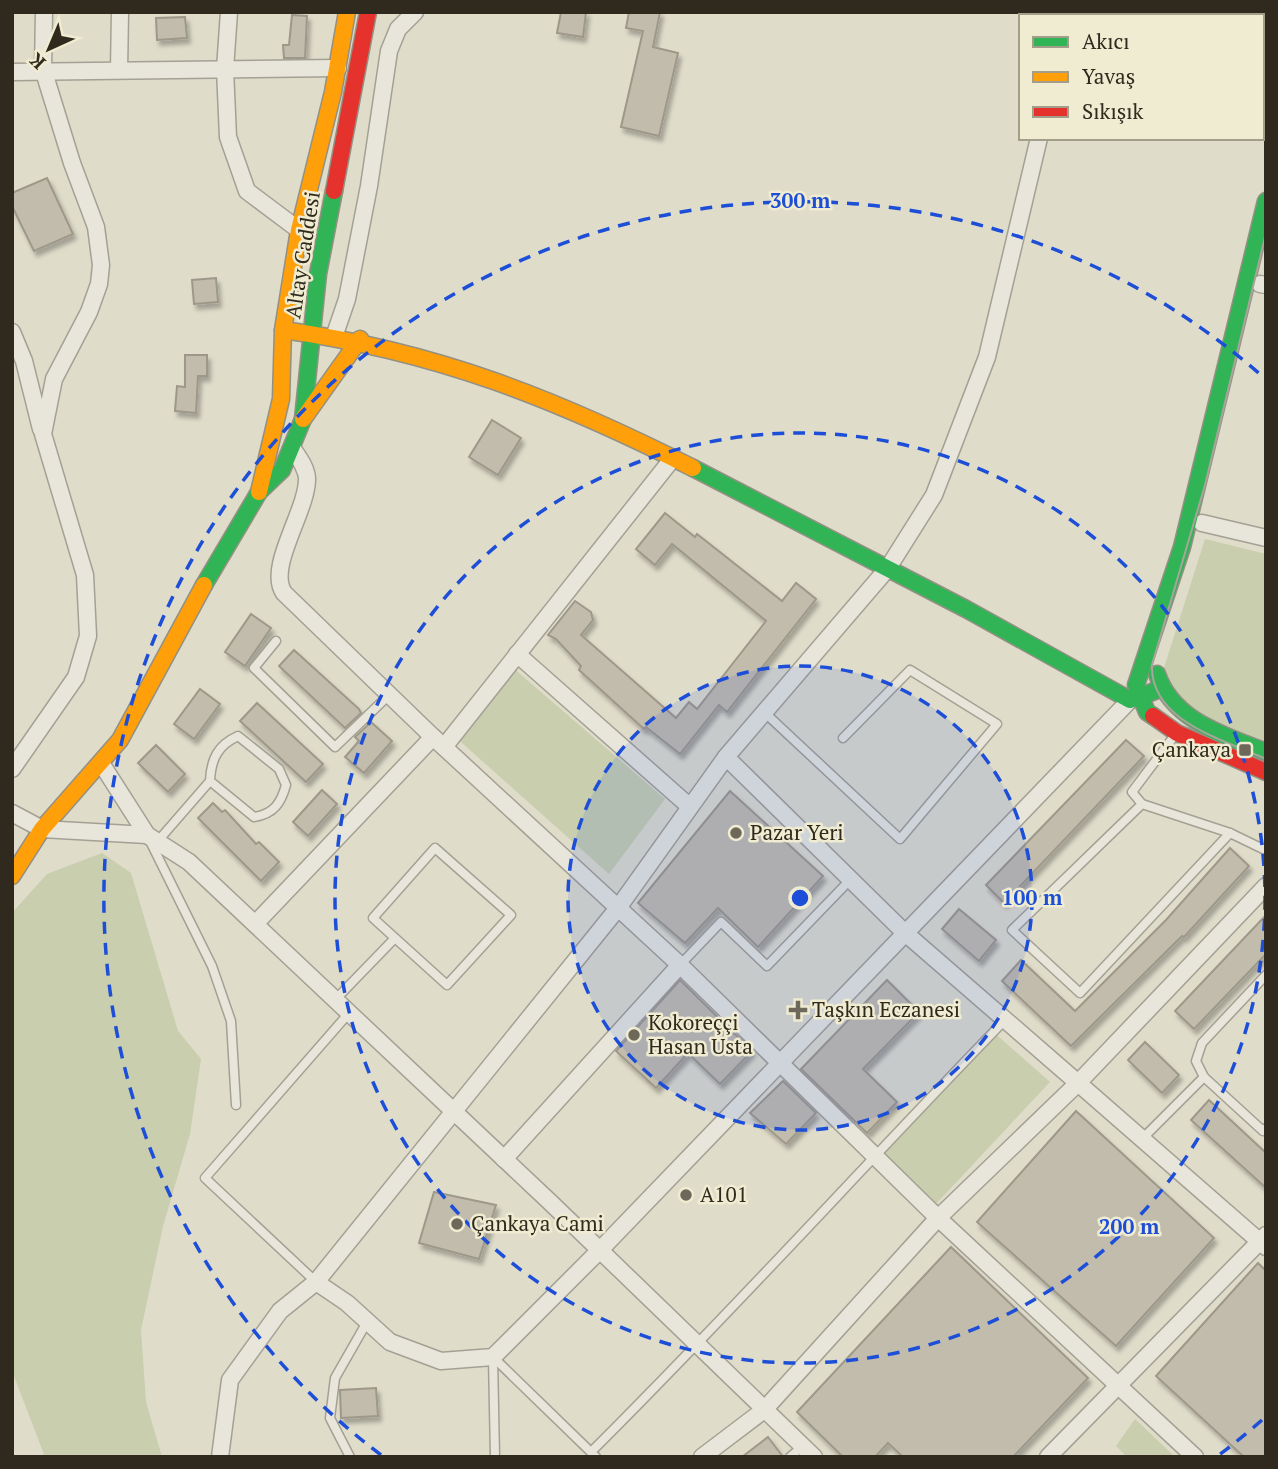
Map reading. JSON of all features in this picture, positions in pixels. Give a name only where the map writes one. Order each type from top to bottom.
[{"type":"main road","name":"Altay Caddesi","points":[[259,492],[281,399],[283,330],[299,230],[338,68],[347,12]]},
{"type":"main road","name":"Altay Caddesi","points":[[12,876],[42,829],[120,740],[213,569],[259,492],[282,470],[293,449],[303,419],[318,274],[368,12]]},
{"type":"main road","points":[[1136,699],[1136,685],[1182,547],[1266,201]]},
{"type":"main road","points":[[1266,262],[1263,285],[1202,523],[1157,669],[1159,686],[1166,698],[1186,714],[1266,752]]},
{"type":"main road","points":[[283,330],[360,339],[510,385],[673,458],[1136,699],[1147,712],[1177,733],[1266,772]]},
{"type":"main road","points":[[303,419],[320,402],[335,370],[360,339]]},
{"type":"main road","points":[[1136,699],[1159,686]]},
{"type":"street","points":[[43,435],[54,379],[89,312],[99,284],[101,265],[96,227],[72,163],[43,69],[44,12]]},
{"type":"street","points":[[119,70],[120,12]]},
{"type":"street","points":[[229,12],[225,69],[228,137],[247,191],[299,230]]},
{"type":"street","points":[[335,334],[356,254],[390,51],[398,29],[415,12]]},
{"type":"street","points":[[12,72],[43,69],[338,68]]},
{"type":"street","points":[[220,1457],[230,1380],[280,1311],[316,1282],[452,1110],[618,908],[726,757],[888,568],[934,495],[968,415],[1006,287],[1040,140]]},
{"type":"street","points":[[12,332],[18,362],[85,575],[88,636],[76,677],[12,769]]},
{"type":"street","points":[[293,449],[304,466],[307,479],[305,494],[281,568],[280,587],[438,742],[680,965],[938,1218],[1120,1383],[1195,1457]]},
{"type":"street","points":[[255,924],[438,742],[517,654],[673,458]]},
{"type":"street","points":[[1202,523],[1266,538]]},
{"type":"street","points":[[517,654],[689,806]]},
{"type":"street","points":[[316,1282],[347,1303],[390,1342],[441,1361],[493,1357],[780,1064],[904,932],[1136,699]]},
{"type":"street","points":[[726,757],[904,932],[1264,1241],[1048,1457]]},
{"type":"street","points":[[101,763],[152,838],[189,862],[504,1159],[764,1409],[802,1453]]},
{"type":"street","points":[[12,813],[42,829],[152,838]]},
{"type":"street","points":[[702,1457],[764,1409],[938,1218],[1078,1083],[1266,886]]},
{"type":"street","points":[[504,1159],[680,965]]},
{"type":"lane","points":[[276,641],[254,668],[335,747],[390,694]]},
{"type":"lane","points":[[764,712],[900,839],[997,724],[910,670],[843,738]]},
{"type":"lane","points":[[1177,733],[1132,792],[1142,804],[1230,833],[1264,849]]},
{"type":"lane","points":[[210,780],[254,817],[265,815],[281,802],[286,785],[279,769],[238,736],[223,743],[214,758],[210,780],[152,838],[212,966],[230,1021],[236,1105]]},
{"type":"lane","points":[[1142,804],[1012,930],[1080,993],[1230,833]]},
{"type":"lane","points":[[435,848],[511,915],[447,985],[395,938],[373,918],[435,848]]},
{"type":"lane","points":[[680,965],[721,922],[767,966],[850,880]]},
{"type":"lane","points":[[335,1000],[395,938]]},
{"type":"lane","points":[[1266,975],[1202,1042],[1196,1062],[1204,1077],[1263,1131],[1266,1128]]},
{"type":"lane","points":[[316,1282],[205,1178],[349,1013]]},
{"type":"lane","points":[[493,1357],[594,1454],[874,1155],[1005,1020]]},
{"type":"lane","points":[[1142,1139],[1204,1077]]},
{"type":"lane","points":[[350,1457],[330,1418],[335,1378],[367,1322]]},
{"type":"lane","points":[[493,1357],[495,1457]]},
{"type":"green space","points":[[1205,539],[1266,554],[1266,744],[1187,708],[1163,671]]},
{"type":"green space","points":[[512,667],[665,799],[609,874],[453,735]]},
{"type":"green space","points":[[102,853],[131,873],[178,1031],[201,1059],[190,1134],[163,1226],[141,1330],[146,1402],[162,1457],[45,1457],[12,1371],[12,913],[47,874]]},
{"type":"green space","points":[[992,1031],[1050,1082],[935,1205],[880,1151]]},
{"type":"green space","points":[[1135,1419],[1175,1457],[1127,1457],[1116,1446]]},
{"type":"building","points":[[561,12],[586,12],[583,37],[557,33]]},
{"type":"building","points":[[629,12],[660,12],[653,47],[678,53],[659,136],[621,127],[643,31],[626,28]]},
{"type":"building","points":[[292,15],[307,16],[305,58],[284,58],[283,45],[289,45]]},
{"type":"building","points":[[185,17],[187,38],[157,40],[156,18]]},
{"type":"building","points":[[47,178],[73,234],[34,251],[12,206],[12,193]]},
{"type":"building","points":[[216,278],[218,302],[194,304],[192,280]]},
{"type":"building","points":[[185,355],[207,355],[207,376],[198,376],[196,413],[175,411],[177,386],[185,387]]},
{"type":"building","points":[[492,420],[521,438],[498,475],[469,457]]},
{"type":"building","points":[[665,513],[695,537],[697,534],[782,601],[796,583],[816,599],[727,712],[719,705],[680,754],[646,727],[644,729],[579,670],[581,666],[556,639],[548,635],[575,601],[591,612],[593,620],[581,635],[676,718],[689,702],[697,709],[766,621],[672,544],[655,565],[636,549]]},
{"type":"building","points":[[251,614],[271,628],[245,666],[225,652]]},
{"type":"building","points":[[294,650],[359,709],[361,713],[345,728],[279,666]]},
{"type":"building","points":[[200,689],[220,704],[194,739],[174,724]]},
{"type":"building","points":[[257,703],[323,764],[306,782],[240,721]]},
{"type":"building","points":[[371,722],[392,741],[364,773],[345,757],[359,741],[355,737]]},
{"type":"building","points":[[1126,740],[1144,756],[1004,903],[986,885]]},
{"type":"building","points":[[156,745],[185,774],[168,792],[138,763]]},
{"type":"building","points":[[322,790],[337,804],[308,836],[293,822]]},
{"type":"building","name":"Pazar Yeri","points":[[730,791],[823,876],[758,947],[718,908],[685,943],[638,903]]},
{"type":"building","points":[[213,803],[222,812],[225,810],[256,844],[259,842],[279,862],[261,881],[198,818]]},
{"type":"building","points":[[1230,848],[1249,866],[1184,937],[1182,936],[1071,1046],[1002,981],[1021,960],[1075,1011],[1166,920]]},
{"type":"building","points":[[959,909],[996,940],[979,961],[942,929]]},
{"type":"building","points":[[1266,915],[1266,954],[1194,1029],[1175,1011]]},
{"type":"building","points":[[680,980],[752,1051],[720,1084],[688,1053],[656,1088],[616,1051]]},
{"type":"building","points":[[887,980],[919,1012],[863,1069],[897,1102],[867,1133],[801,1069]]},
{"type":"building","points":[[1145,1042],[1179,1075],[1162,1093],[1128,1060]]},
{"type":"building","points":[[783,1081],[816,1113],[786,1144],[750,1113]]},
{"type":"building","points":[[1209,1100],[1266,1153],[1266,1188],[1191,1120]]},
{"type":"building","points":[[1076,1111],[1214,1238],[1116,1346],[977,1222]]},
{"type":"building","name":"Çankaya Cami","points":[[434,1192],[496,1205],[479,1259],[419,1243]]},
{"type":"building","points":[[951,1247],[1088,1378],[1013,1457],[903,1457],[888,1443],[875,1457],[843,1457],[797,1412]]},
{"type":"building","points":[[1258,1263],[1266,1271],[1266,1457],[1244,1457],[1156,1376]]},
{"type":"building","points":[[376,1388],[378,1416],[341,1418],[340,1390]]},
{"type":"building","points":[[768,1437],[783,1457],[742,1457]]},
{"type":"tram line","points":[[1266,233],[1205,485],[1152,665],[1155,684],[1163,701],[1176,714],[1211,736],[1266,759]]},
{"type":"traffic: fast","points":[[204,585],[259,492],[282,470],[303,419],[318,274],[334,191]]},
{"type":"traffic: fast","points":[[1153,716],[1147,712],[1136,685],[1182,547],[1266,201]]},
{"type":"traffic: fast","points":[[693,468],[966,609],[1130,700],[1155,691],[1159,686]]},
{"type":"traffic: fast","points":[[1157,674],[1175,704],[1187,715],[1217,732],[1266,752]]},
{"type":"traffic: slow","points":[[259,492],[281,399],[283,330],[299,230],[333,92],[347,12]]},
{"type":"traffic: slow","points":[[283,330],[392,351],[494,381],[593,420],[693,468]]},
{"type":"traffic: slow","points":[[303,419],[360,339]]},
{"type":"traffic: slow","points":[[12,876],[42,829],[120,740],[204,585]]},
{"type":"traffic: jam","points":[[334,191],[368,12]]},
{"type":"traffic: jam","points":[[1153,716],[1177,733],[1266,772]]},
{"type":"place","name":"Çankaya","points":[[1245,750]]},
{"type":"place","name":"Pazar Yeri","points":[[736,833]]},
{"type":"place","name":"Taşkın Eczanesi","points":[[798,1010]]},
{"type":"place","name":"Kokoreççi Hasan Usta","points":[[634,1035]]},
{"type":"place","name":"A101","points":[[686,1195]]},
{"type":"place","name":"Çankaya Cami","points":[[457,1224]]}]
